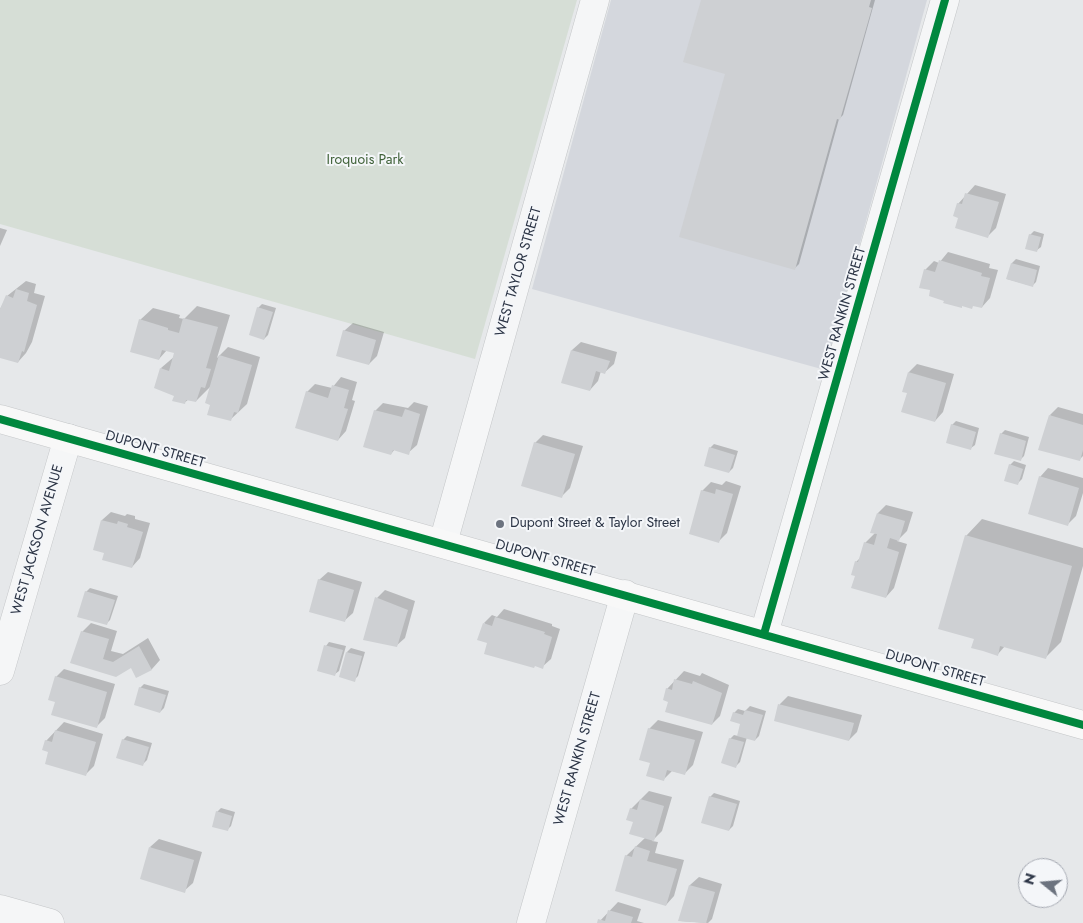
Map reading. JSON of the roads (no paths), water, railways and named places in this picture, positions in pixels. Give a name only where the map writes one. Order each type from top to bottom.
[{"type":"street","name":"WEST TAYLOR STREET","points":[[443,543],[595,0]]},
{"type":"street","name":"WEST RANKIN STREET","points":[[764,634],[945,0]]},
{"type":"street","name":"DUPONT STREET","points":[[0,419],[625,594],[1083,725]]},
{"type":"street","name":"WEST JACKSON AVENUE","points":[[0,671],[68,438]]},
{"type":"street","name":"WEST RANKIN STREET","points":[[531,923],[625,594]]},
{"type":"street","points":[[0,909],[50,923]]},
{"type":"place","name":"Dupont Street & Taylor Street","points":[[500,524]]},
{"type":"park label","name":"Iroquois Park","points":[[365,161]]}]
